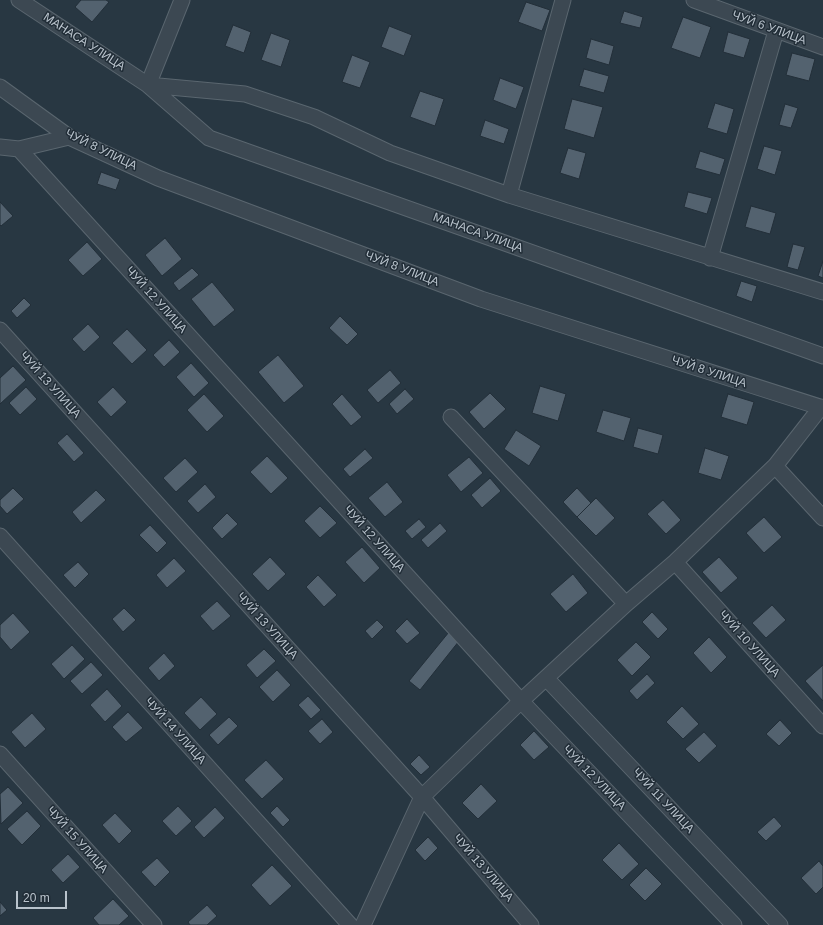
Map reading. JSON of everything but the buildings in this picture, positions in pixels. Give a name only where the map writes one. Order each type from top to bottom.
[{"type":"street","name":"МАНАСА УЛИЦА","points":[[19,0],[148,85],[210,138],[822,354]]},
{"type":"street","points":[[148,85],[182,0]]},
{"type":"street","points":[[509,195],[563,0]]},
{"type":"street","name":"ЧУЙ 6 УЛИЦА","points":[[694,0],[823,47]]},
{"type":"street","points":[[710,258],[776,31]]},
{"type":"street","name":"МАНАСА УЛИЦА","points":[[148,85],[244,94],[314,117],[390,154],[509,195],[823,292]]},
{"type":"street","name":"ЧУЙ 8 УЛИЦА","points":[[0,86],[69,136],[158,178],[481,299],[822,408]]},
{"type":"street","points":[[0,147],[19,150],[69,136]]},
{"type":"street","name":"ЧУЙ 12 УЛИЦА","points":[[19,150],[521,701],[734,925]]},
{"type":"street","name":"ЧУЙ 13 УЛИЦА","points":[[0,330],[422,797],[531,925]]},
{"type":"street","points":[[363,925],[422,797],[521,701],[626,604],[675,562],[775,466],[822,408]]},
{"type":"street","points":[[451,417],[626,604]]},
{"type":"street","points":[[775,466],[823,518]]},
{"type":"street","name":"ЧУЙ 14 УЛИЦА","points":[[0,536],[350,925]]},
{"type":"street","name":"ЧУЙ 10 УЛИЦА","points":[[675,562],[823,726]]},
{"type":"street","name":"ЧУЙ 11 УЛИЦА","points":[[546,678],[780,925]]},
{"type":"street","name":"ЧУЙ 15 УЛИЦА","points":[[0,754],[154,925]]}]
